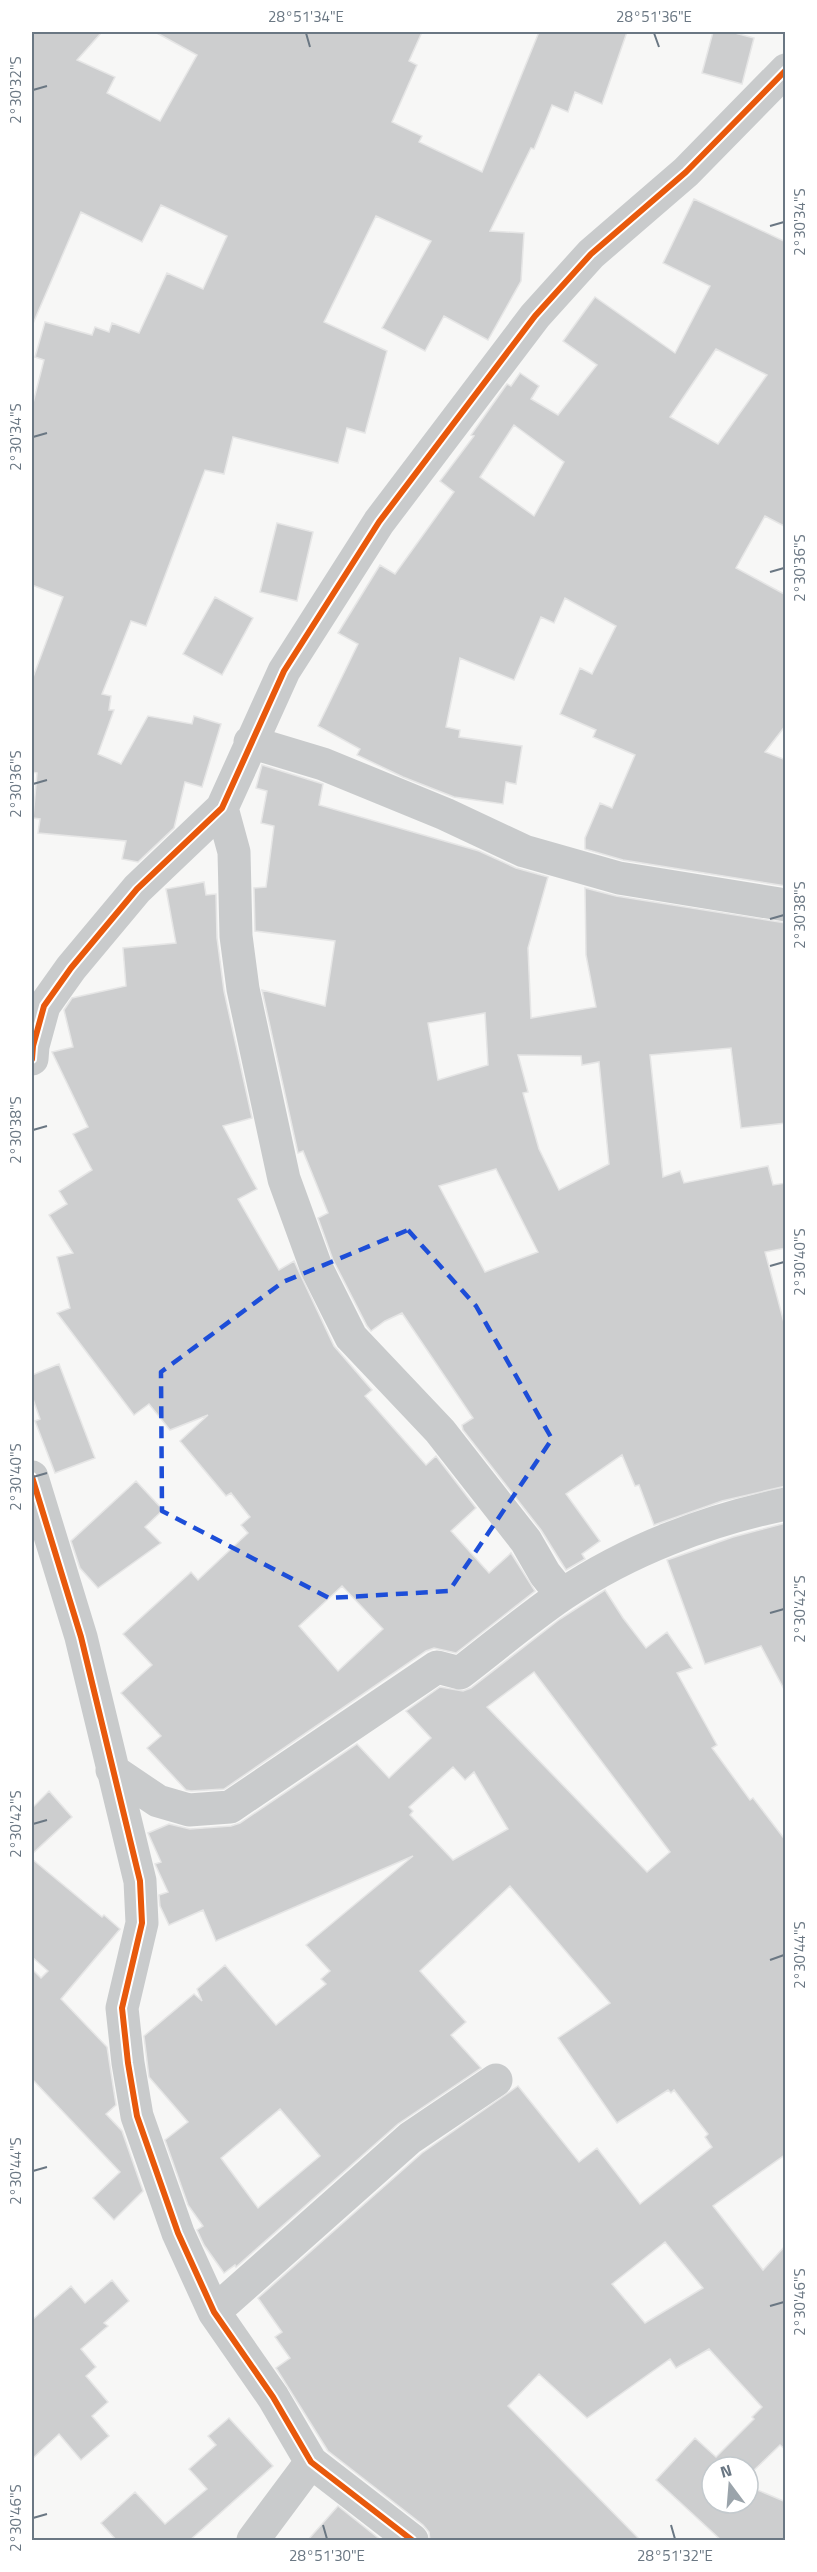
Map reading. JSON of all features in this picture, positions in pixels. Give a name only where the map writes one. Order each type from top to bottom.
[{"type":"street","points":[[32,1059],[33,1046],[44,1006],[71,968],[137,889],[222,808],[284,671],[379,522],[535,316],[591,254],[686,172],[786,70]]},
{"type":"street","points":[[250,742],[323,764],[445,814],[524,851],[619,878],[786,905]]},
{"type":"street","points":[[222,808],[234,852],[237,936],[243,989],[284,1179],[316,1268],[351,1337],[440,1431],[526,1541],[545,1574],[562,1595]]},
{"type":"street","points":[[32,1477],[81,1637],[140,1881],[142,1923],[122,2008],[137,2116],[178,2233],[214,2312],[273,2397],[311,2462],[412,2541]]},
{"type":"street","points":[[112,1770],[158,1801],[189,1810],[230,1807],[437,1666],[460,1672],[562,1595],[604,1569],[696,1528],[786,1504]]},
{"type":"street","points":[[214,2312],[410,2138],[496,2080]]},
{"type":"street","points":[[253,2541],[311,2462]]},
{"type":"highlighted area","points":[[408,1230],[476,1306],[552,1439],[449,1591],[329,1598],[162,1511],[161,1372],[283,1282]]},
{"type":"building","points":[[32,32],[102,32],[77,60],[115,77],[107,93],[160,121],[197,55],[155,32],[422,32],[409,61],[417,65],[392,122],[422,136],[419,142],[482,172],[539,32],[627,32],[602,104],[575,92],[568,112],[552,105],[534,149],[531,148],[490,231],[524,233],[521,281],[488,340],[444,316],[425,351],[382,328],[431,241],[376,216],[324,322],[387,351],[365,433],[347,428],[338,463],[233,437],[224,474],[205,470],[146,626],[131,621],[102,694],[111,696],[109,710],[114,710],[98,754],[121,764],[148,716],[192,724],[194,716],[221,724],[202,787],[185,782],[174,828],[138,862],[122,859],[126,841],[38,833],[40,819],[33,818],[37,773],[32,772],[32,680],[63,597],[32,585],[32,407],[44,360],[35,357],[45,322],[92,335],[95,327],[109,332],[112,323],[139,333],[167,273],[203,289],[227,236],[161,205],[142,242],[81,212],[32,326]]},
{"type":"building","points":[[713,32],[731,32],[754,38],[742,84],[702,73]]},
{"type":"building","points":[[694,199],[786,242],[786,527],[765,516],[736,568],[786,595],[786,725],[765,752],[786,760],[786,886],[623,860],[585,849],[585,838],[600,803],[612,808],[635,755],[593,737],[596,730],[560,714],[580,668],[592,674],[616,626],[565,598],[554,623],[541,617],[514,680],[460,658],[446,727],[460,730],[459,737],[522,746],[516,784],[506,782],[503,804],[454,797],[403,777],[357,755],[360,749],[318,726],[358,644],[338,633],[380,565],[395,574],[454,492],[440,481],[474,436],[471,435],[507,384],[511,386],[520,373],[539,386],[531,399],[558,415],[597,365],[563,341],[595,297],[675,353],[710,286],[663,263]],"holes":[[[716,349],[767,375],[718,444],[670,417]],[[514,425],[564,462],[534,516],[480,477]]]},
{"type":"building","points":[[277,523],[313,532],[297,601],[260,592]]},
{"type":"building","points":[[215,597],[253,618],[222,675],[183,654]]},
{"type":"building","points":[[262,765],[323,784],[319,805],[479,851],[516,868],[548,877],[528,948],[531,1018],[596,1007],[586,955],[585,888],[616,896],[786,923],[786,1123],[741,1128],[731,1048],[650,1055],[663,1177],[680,1171],[684,1183],[768,1166],[773,1185],[786,1183],[786,1248],[765,1252],[786,1330],[786,1486],[722,1501],[654,1525],[639,1485],[635,1486],[622,1455],[566,1494],[600,1541],[582,1554],[585,1559],[566,1570],[541,1530],[463,1430],[462,1425],[473,1418],[402,1313],[371,1331],[367,1326],[333,1260],[318,1218],[328,1213],[303,1151],[298,1153],[262,990],[325,1006],[335,941],[255,931],[254,888],[266,887],[274,826],[261,823],[267,791],[256,788]],"holes":[[[485,1013],[488,1065],[438,1080],[428,1023]],[[518,1055],[581,1056],[582,1065],[599,1062],[609,1164],[559,1190],[539,1149],[523,1093],[528,1092]],[[496,1169],[538,1252],[485,1272],[439,1186]]]},
{"type":"building","points":[[204,882],[206,895],[216,894],[217,938],[224,991],[252,1118],[223,1126],[257,1189],[238,1199],[279,1270],[294,1261],[334,1346],[372,1390],[365,1396],[426,1465],[436,1456],[476,1508],[451,1531],[489,1573],[511,1553],[535,1591],[456,1653],[434,1648],[426,1651],[224,1789],[191,1791],[186,1790],[147,1748],[161,1736],[121,1693],[152,1665],[123,1634],[191,1572],[198,1580],[248,1533],[241,1525],[250,1517],[231,1493],[226,1496],[180,1441],[208,1415],[170,1430],[149,1404],[134,1415],[57,1313],[70,1308],[57,1257],[73,1253],[49,1215],[67,1204],[59,1191],[92,1170],[73,1134],[88,1127],[52,1052],[73,1047],[64,1010],[72,998],[126,986],[123,948],[176,943],[166,889]],"holes":[[[342,1586],[383,1629],[338,1671],[299,1626]]]},
{"type":"building","points":[[59,1364],[95,1458],[55,1473],[35,1421],[40,1419],[32,1396],[32,1375]]},
{"type":"building","points":[[136,1481],[163,1510],[145,1527],[161,1543],[98,1588],[80,1568],[71,1541]]},
{"type":"building","points":[[786,1523],[786,1693],[761,1646],[705,1664],[667,1560],[733,1537]]},
{"type":"building","points":[[605,1590],[646,1648],[667,1632],[692,1668],[677,1673],[717,1745],[712,1748],[750,1800],[753,1798],[786,1841],[786,2154],[713,2206],[763,2270],[786,2245],[786,2450],[780,2445],[760,2464],[760,2455],[718,2455],[754,2419],[752,2417],[762,2407],[709,2349],[676,2368],[670,2359],[587,2418],[539,2374],[508,2406],[641,2541],[430,2541],[429,2532],[423,2525],[328,2451],[276,2368],[290,2358],[275,2337],[282,2332],[258,2298],[422,2153],[518,2086],[579,2162],[597,2148],[640,2204],[712,2147],[705,2137],[708,2134],[674,2090],[671,2093],[668,2090],[617,2123],[558,2038],[610,2003],[510,1886],[420,1971],[466,2022],[451,2035],[481,2068],[398,2124],[236,2267],[235,2265],[224,2273],[204,2245],[197,2230],[203,2226],[188,2205],[165,2140],[188,2122],[149,2077],[144,2036],[194,1994],[202,2001],[197,1989],[225,1965],[276,2025],[326,1984],[321,1979],[330,1971],[306,1945],[413,1856],[216,1941],[203,1910],[169,1925],[160,1906],[159,1895],[168,1892],[155,1864],[161,1862],[148,1833],[169,1824],[190,1829],[231,1826],[240,1823],[357,1744],[389,1778],[431,1738],[406,1711],[440,1687],[463,1691],[471,1688],[560,1619]],"holes":[[[534,1672],[670,1852],[647,1872],[487,1707]],[[453,1767],[465,1780],[474,1772],[508,1829],[453,1860],[410,1815],[413,1811],[409,1807]],[[280,2109],[320,2156],[258,2208],[221,2158]],[[665,2242],[703,2288],[645,2323],[612,2284]]]},
{"type":"building","points":[[49,1791],[72,1817],[32,1854],[32,1808]]},
{"type":"building","points":[[32,1859],[102,1917],[104,1915],[120,1929],[61,1999],[107,2047],[116,2105],[106,2114],[122,2131],[143,2191],[114,2220],[93,2198],[120,2172],[32,2079],[32,1969],[41,1978],[48,1971],[32,1957]]},
{"type":"building","points":[[112,2280],[129,2301],[104,2323],[108,2326],[81,2349],[96,2367],[86,2376],[108,2402],[92,2416],[109,2436],[81,2460],[59,2434],[32,2459],[32,2320],[71,2286],[85,2303]]},
{"type":"building","points":[[229,2418],[273,2466],[189,2541],[117,2541],[101,2523],[135,2492],[165,2524],[207,2489],[189,2469],[216,2445],[208,2436]]},
{"type":"building","points":[[695,2438],[714,2455],[700,2455],[700,2515],[760,2515],[760,2491],[786,2502],[786,2541],[722,2541],[656,2480]]},
{"type":"building","points":[[338,2506],[382,2541],[307,2541]]},
{"type":"cycle path","points":[[32,1059],[33,1046],[44,1006],[71,968],[137,889],[222,808],[284,671],[379,522],[535,316],[591,254],[686,172],[786,70]]},
{"type":"cycle path","points":[[32,1477],[81,1637],[140,1881],[142,1923],[122,2008],[137,2116],[178,2233],[214,2312],[273,2397],[311,2462],[412,2540]]}]
